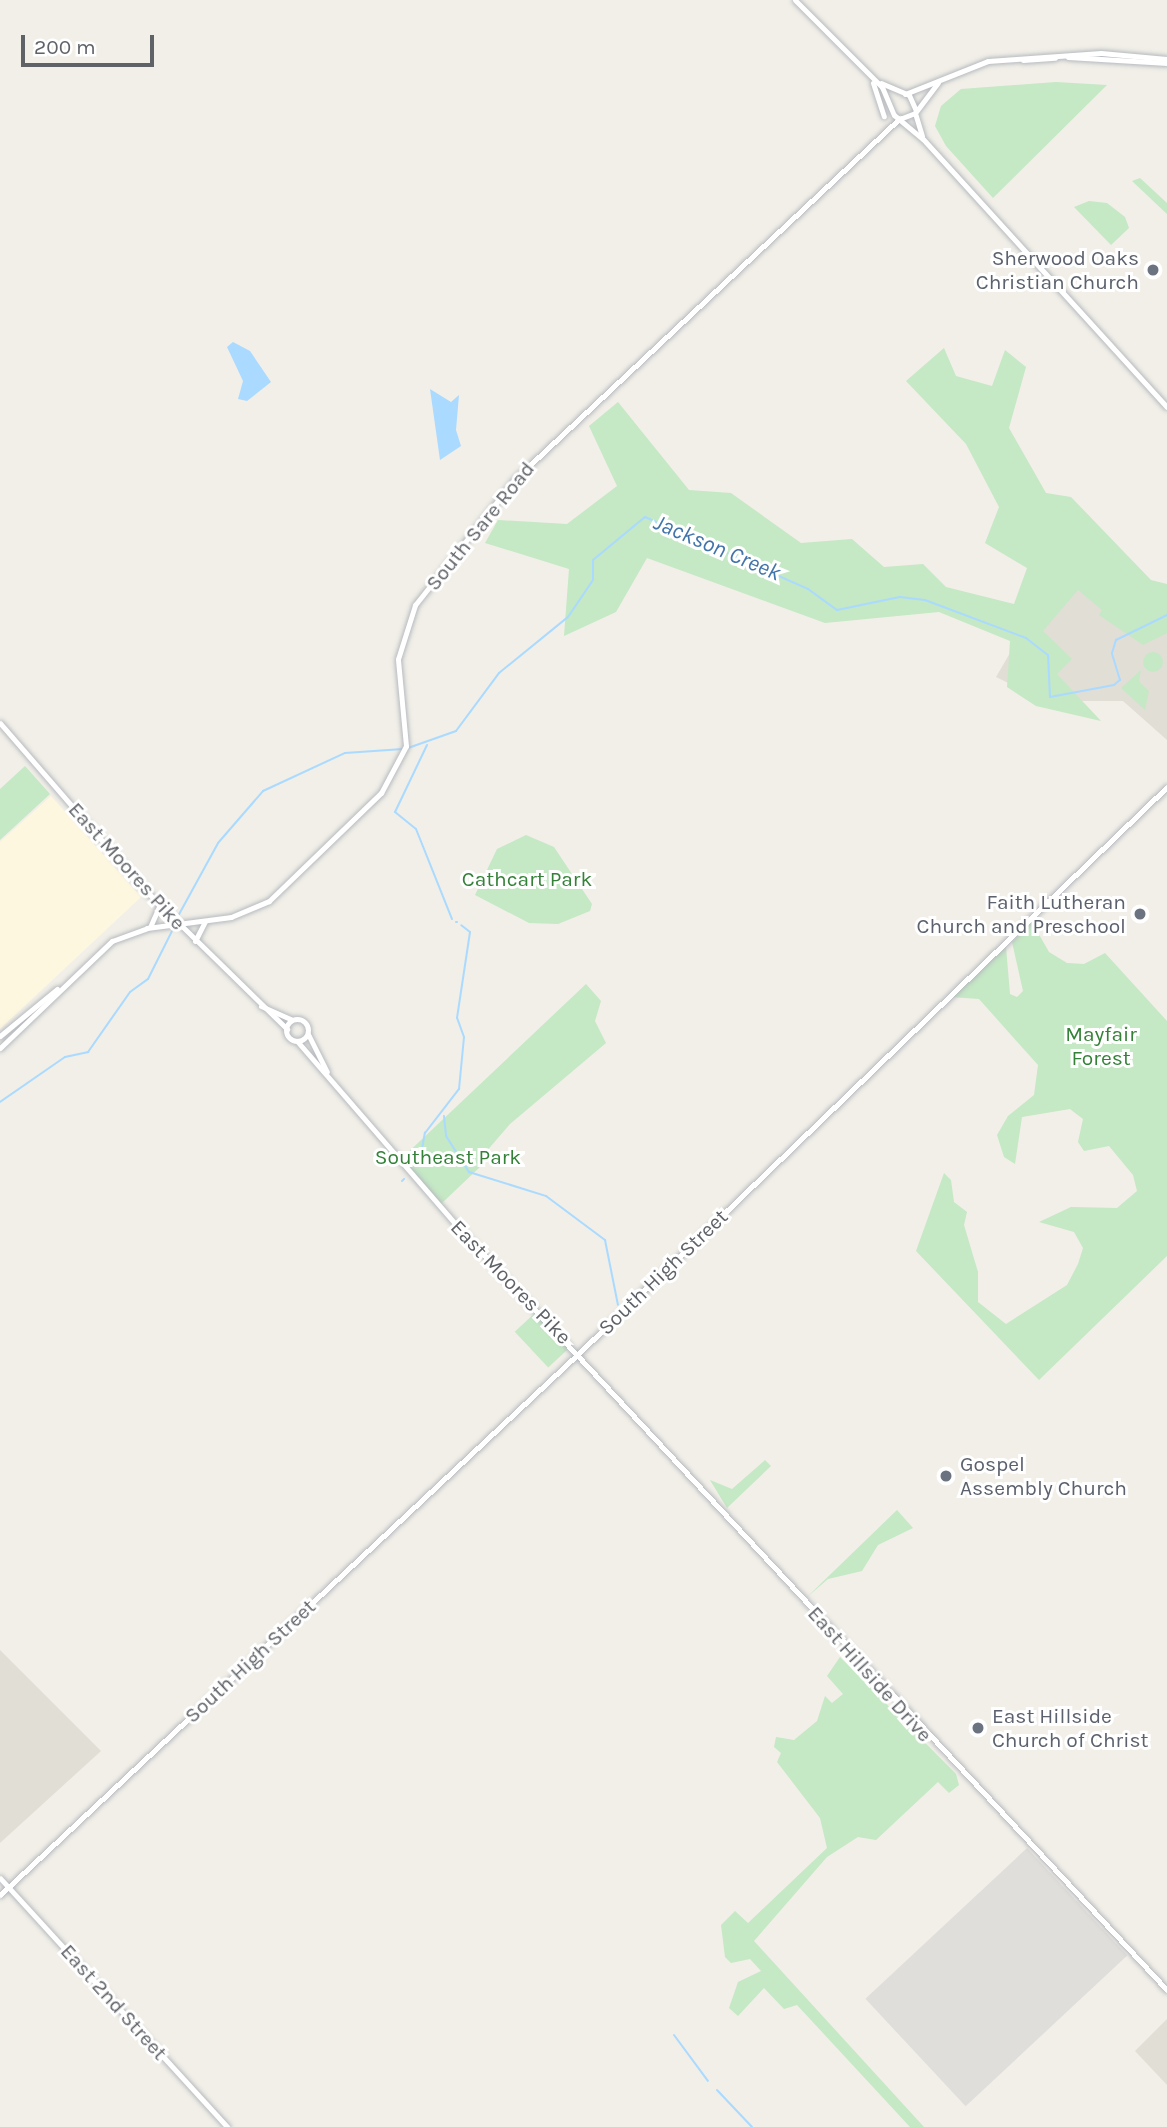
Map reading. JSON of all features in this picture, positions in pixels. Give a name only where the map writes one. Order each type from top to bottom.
[{"type":"main road","points":[[795,0],[879,92],[884,116]]},
{"type":"main road","points":[[904,94],[939,81],[974,63],[1101,53],[1167,61]]},
{"type":"main road","points":[[861,71],[904,94],[915,112],[923,139]]},
{"type":"main road","points":[[869,77],[901,118],[1167,407]]},
{"type":"main road","points":[[915,112],[939,81]]},
{"type":"main road","name":"South Sare Road","points":[[871,139],[891,105],[904,94]]},
{"type":"main road","name":"South Sare Road","points":[[57,989],[112,941],[150,928],[245,913],[279,893],[381,793],[403,756],[408,734],[398,659],[403,628],[502,493],[871,139],[884,128],[915,112]]},
{"type":"main road","points":[[884,128],[911,128]]},
{"type":"main road","name":"East Moores Pike","points":[[0,723],[170,916],[258,1005],[286,1029],[332,1084],[579,1353]]},
{"type":"main road","name":"South High Street","points":[[0,1895],[579,1353],[1167,787]]},
{"type":"main road","points":[[150,928],[160,905]]},
{"type":"main road","points":[[195,942],[205,921]]},
{"type":"main road","points":[[0,1036],[57,989]]},
{"type":"main road","points":[[0,1048],[57,989]]},
{"type":"main road","name":"East Moores Pike","points":[[258,1005],[292,1020],[304,1022],[332,1084]]},
{"type":"main road","points":[[286,1029],[292,1020]]},
{"type":"main road","points":[[297,1041],[307,1033]]},
{"type":"main road","name":"East Hillside Drive","points":[[579,1353],[1167,1990]]},
{"type":"main road","name":"East 2nd Street","points":[[0,1878],[227,2127]]},
{"type":"shaded area","points":[[1086,523],[1167,610],[1167,740],[1123,701],[1045,701],[996,677]]},
{"type":"shaded area","points":[[51,796],[141,897],[0,1029],[0,842]]},
{"type":"shaded area","points":[[0,1650],[101,1751],[0,1843]]},
{"type":"shaded area","points":[[1027,1848],[1127,1956],[966,2106],[865,1999]]},
{"type":"shaded area","points":[[1167,2019],[1167,2085],[1135,2051]]},
{"type":"green space","points":[[1056,82],[1107,85],[993,198],[946,146],[935,126],[941,106],[961,89]]},
{"type":"green space","points":[[1140,178],[1167,203],[1167,214],[1132,181]]},
{"type":"green space","points":[[1089,201],[1107,203],[1125,217],[1129,228],[1111,245],[1074,207]]},
{"type":"green space","points":[[944,348],[956,376],[992,386],[1005,350],[1026,367],[1009,428],[1046,493],[1071,497],[1151,580],[1167,584],[1167,633],[1143,645],[1099,615],[1102,610],[1078,590],[1043,631],[1072,659],[1057,674],[1101,721],[1036,706],[1007,687],[1010,641],[939,612],[825,623],[647,558],[616,612],[564,636],[569,569],[485,543],[498,520],[567,524],[617,486],[589,426],[618,402],[689,490],[731,493],[801,543],[852,539],[884,567],[923,564],[946,587],[1014,604],[1027,568],[985,543],[999,507],[966,444],[906,381]]},
{"type":"green space","points":[[1149,652],[1157,652],[1163,662],[1157,672],[1149,672],[1143,666],[1143,658]]},
{"type":"green space","points":[[1141,670],[1139,681],[1149,691],[1145,710],[1121,688]]},
{"type":"green space","points":[[25,766],[50,794],[0,840],[0,789]]},
{"type":"green space","name":"Cathcart Park","points":[[526,835],[554,847],[592,904],[590,911],[558,924],[529,923],[475,895],[497,849]]},
{"type":"green space","name":"Mayfair Forest","points":[[1032,922],[1049,952],[1067,963],[1084,964],[1105,953],[1167,1021],[1167,1256],[1039,1380],[916,1251],[944,1173],[951,1180],[954,1202],[967,1212],[964,1225],[978,1272],[978,1302],[1006,1324],[1067,1285],[1078,1264],[1083,1248],[1074,1232],[1039,1222],[1071,1207],[1117,1208],[1137,1191],[1133,1175],[1109,1146],[1084,1151],[1078,1142],[1083,1119],[1070,1109],[1022,1117],[1015,1164],[1004,1157],[997,1135],[1008,1116],[1034,1095],[1038,1065],[979,999],[951,997],[1006,947],[1010,994],[1017,997],[1023,991],[1012,942]]},
{"type":"green space","name":"Southeast Park","points":[[586,984],[601,1001],[595,1021],[606,1043],[510,1124],[479,1160],[482,1165],[441,1204],[401,1159]]},
{"type":"green space","points":[[536,1312],[569,1348],[548,1368],[515,1332]]},
{"type":"green space","points":[[765,1460],[771,1466],[727,1508],[710,1480],[732,1489]]},
{"type":"green space","points":[[897,1510],[913,1528],[878,1545],[862,1571],[828,1579],[806,1598]]},
{"type":"green space","points":[[840,1657],[956,1774],[959,1785],[949,1793],[938,1782],[876,1840],[858,1837],[827,1857],[754,1941],[924,2127],[910,2127],[797,2005],[784,2009],[764,1988],[738,2016],[729,2008],[738,1982],[761,1971],[750,1959],[731,1963],[725,1957],[721,1925],[735,1911],[748,1923],[827,1848],[820,1818],[777,1762],[781,1753],[774,1747],[776,1737],[794,1740],[817,1721],[825,1696],[832,1703],[843,1694],[827,1676]]},
{"type":"water","points":[[233,342],[250,351],[271,382],[247,401],[238,399],[243,381],[227,347]]},
{"type":"water","points":[[430,389],[451,402],[459,395],[456,430],[461,446],[440,460]]},
{"type":"waterway","name":"Jackson Creek","points":[[408,748],[456,731],[499,673],[568,617],[593,580],[593,560],[645,517],[808,589],[837,610],[900,597],[925,600],[1026,638],[1048,655],[1050,697],[1114,685],[1120,680],[1112,653],[1116,640],[1167,615]]},
{"type":"waterway","points":[[427,745],[395,812],[416,829],[452,919]]},
{"type":"waterway","name":"Jackson Creek","points":[[177,918],[218,843],[263,791],[345,753],[403,749]]},
{"type":"waterway","points":[[419,1166],[425,1133],[459,1089],[464,1037],[457,1018],[470,932],[461,925]]},
{"type":"waterway","name":"Jackson Creek","points":[[0,1102],[65,1057],[88,1052],[130,992],[148,979],[174,927]]},
{"type":"waterway","points":[[444,1116],[446,1136],[469,1172],[546,1196],[605,1240],[618,1305]]},
{"type":"waterway","points":[[674,2035],[708,2081]]},
{"type":"waterway","points":[[717,2090],[752,2127]]},
{"type":"place","name":"Sherwood Oaks Christian Church","points":[[1153,270]]},
{"type":"place","name":"Faith Lutheran Church and Preschool","points":[[1140,914]]},
{"type":"place","name":"Gospel Assembly Church","points":[[946,1476]]},
{"type":"place","name":"East Hillside Church of Christ","points":[[978,1728]]}]
